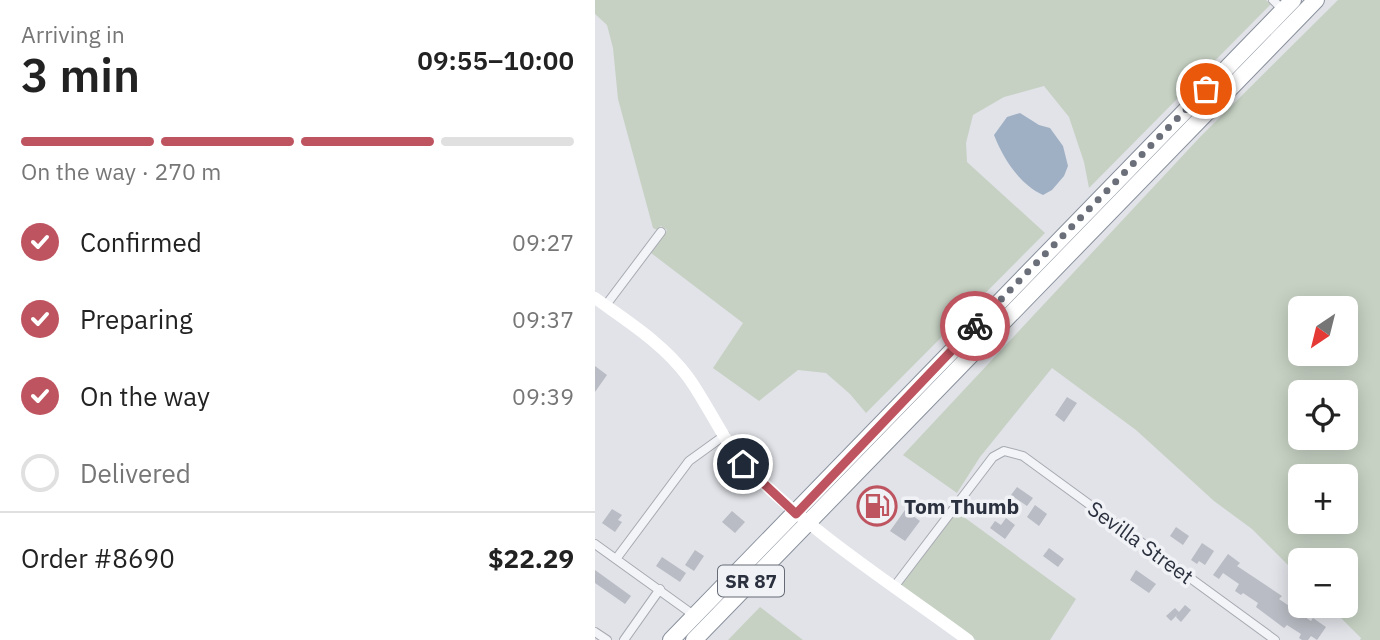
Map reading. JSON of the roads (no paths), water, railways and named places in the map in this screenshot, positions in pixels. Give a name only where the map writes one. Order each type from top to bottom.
[{"type":"highway","name":"SR 87","points":[[694,640],[802,518],[1286,8],[1316,0]]},
{"type":"highway","name":"SR 87","points":[[671,640],[802,518]]},
{"type":"street","points":[[661,232],[600,302],[655,342],[687,375],[743,464],[802,518],[968,640]]},
{"type":"street","points":[[616,559],[689,461],[725,435]]},
{"type":"street","name":"Sevilla Street","points":[[894,587],[993,457],[1004,451],[1023,456],[1275,640]]},
{"type":"street","points":[[595,544],[695,616]]},
{"type":"street","points":[[624,640],[660,589]]},
{"type":"street","points":[[595,632],[607,640]]},
{"type":"water","points":[[1020,113],[1039,125],[1050,128],[1063,146],[1068,166],[1064,176],[1052,190],[1043,195],[1026,184],[1013,170],[994,135],[1007,117]]},
{"type":"place","name":"Tom Thumb","points":[[877,506]]}]
